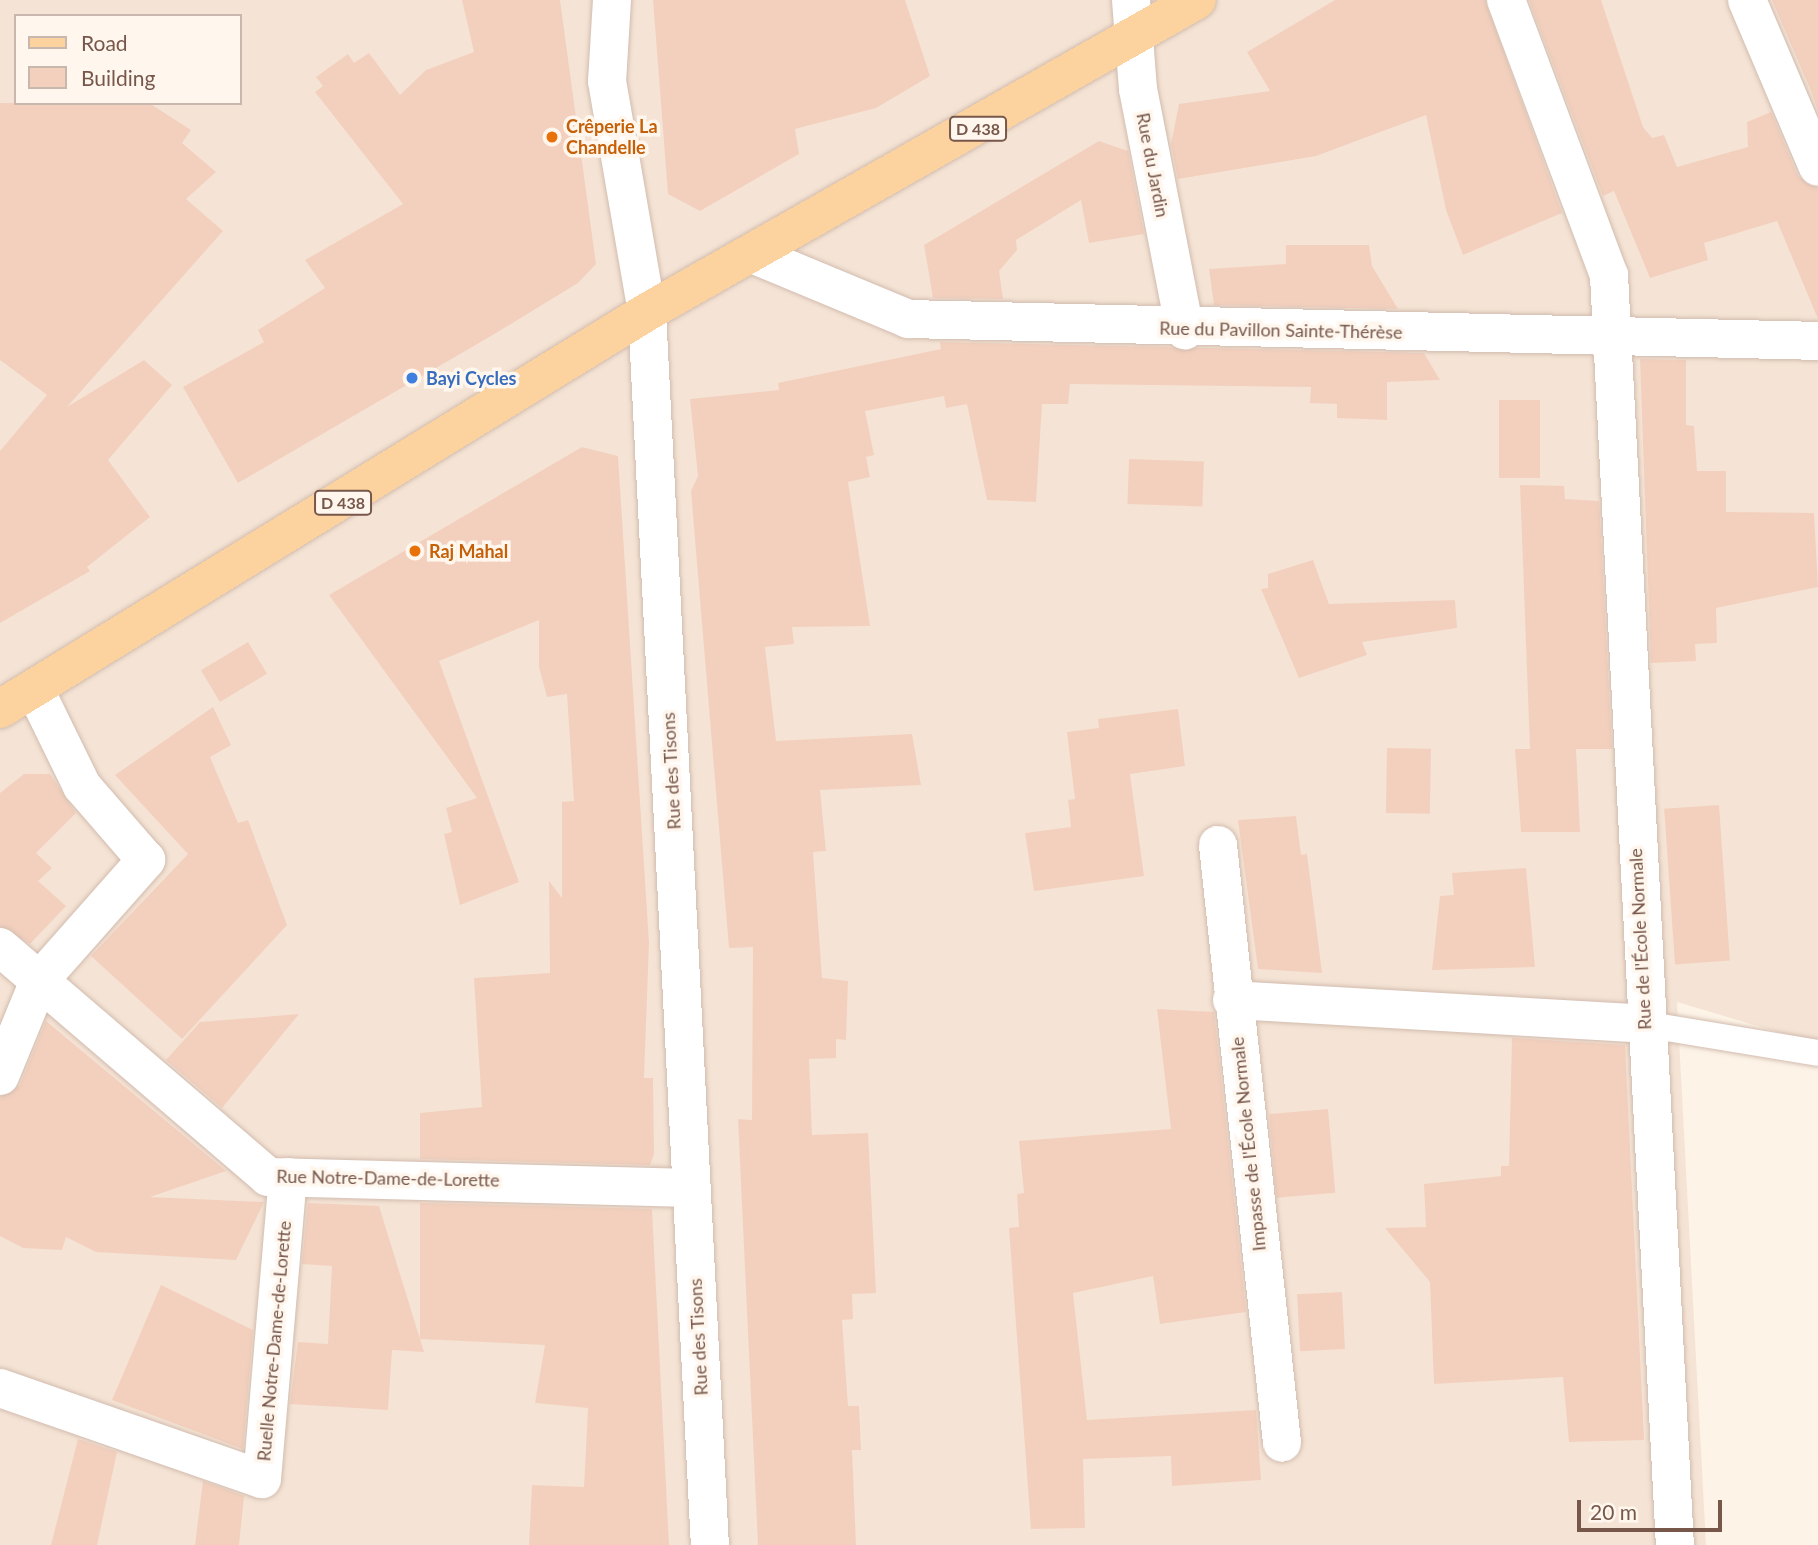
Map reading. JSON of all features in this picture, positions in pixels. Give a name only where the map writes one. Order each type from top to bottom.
[{"type":"main road","name":"D 438","points":[[0,709],[35,690],[647,312],[757,256],[1197,0]]},
{"type":"street","name":"Rue des Tisons","points":[[612,0],[607,81],[647,312],[710,1545]]},
{"type":"street","name":"Rue du Jardin","points":[[1131,0],[1137,37],[1138,89],[1185,330]]},
{"type":"street","name":"Rue de l'École Normale","points":[[1506,0],[1609,275],[1643,1024],[1675,1545]]},
{"type":"street","points":[[1747,0],[1818,167]]},
{"type":"street","name":"Rue du Pavillon Sainte-Thérèse","points":[[757,256],[908,319],[1185,330],[1611,333],[1818,341]]},
{"type":"street","points":[[0,1076],[39,981],[146,860],[82,786],[35,690]]},
{"type":"street","name":"Impasse de l'École Normale","points":[[1218,845],[1232,1000],[1282,1443]]},
{"type":"street","name":"Rue Notre-Dame-de-Lorette","points":[[0,947],[268,1177],[692,1188]]},
{"type":"street","points":[[1232,1000],[1643,1024]]},
{"type":"street","name":"Ruelle Notre-Dame-de-Lorette","points":[[0,1388],[262,1479],[288,1177]]},
{"type":"lane","points":[[1643,1024],[1818,1054]]},
{"type":"shaded area","points":[[0,0],[1818,0],[1818,1044],[1677,1002],[1706,1545],[0,1545]]},
{"type":"building","points":[[462,0],[560,0],[596,264],[578,283],[238,483],[183,387],[264,342],[258,330],[325,288],[305,260],[403,204],[315,92],[323,86],[316,77],[348,54],[354,63],[369,53],[400,95],[426,70],[474,52]]},
{"type":"building","points":[[653,0],[905,0],[930,76],[876,108],[795,129],[799,154],[700,211],[668,194]]},
{"type":"building","points":[[1335,0],[1485,0],[1562,213],[1463,255],[1446,210],[1426,115],[1316,156],[1178,179],[1171,144],[1179,104],[1270,91],[1247,52]]},
{"type":"building","points":[[1529,0],[1601,0],[1643,127],[1652,138],[1664,135],[1677,167],[1748,147],[1747,122],[1771,112],[1798,176],[1818,188],[1818,319],[1777,221],[1704,243],[1708,260],[1650,278],[1614,191],[1603,196]]},
{"type":"building","points":[[1772,0],[1818,0],[1818,111],[1812,93]]},
{"type":"building","points":[[0,103],[152,105],[191,130],[182,143],[216,172],[186,199],[223,231],[67,407],[144,360],[172,385],[108,460],[150,517],[87,567],[90,571],[0,623],[0,451],[47,395],[0,360]]},
{"type":"building","points":[[1099,141],[1128,151],[1144,234],[1089,243],[1081,200],[1016,240],[1017,250],[999,271],[1003,299],[933,298],[924,245]]},
{"type":"building","points":[[1286,245],[1369,245],[1372,266],[1398,309],[1214,305],[1209,269],[1286,264]]},
{"type":"building","points":[[940,342],[1424,353],[1440,380],[1387,382],[1387,420],[1337,418],[1337,404],[1310,403],[1311,387],[1070,384],[1068,404],[1042,404],[1036,502],[987,500],[967,404],[946,408],[944,396],[865,411],[874,455],[866,457],[870,477],[848,482],[870,626],[792,627],[794,644],[765,647],[776,741],[912,734],[921,785],[820,790],[826,851],[813,852],[822,978],[848,981],[846,1040],[836,1039],[836,1058],[809,1059],[812,1135],[868,1133],[876,1293],[852,1294],[853,1319],[842,1320],[848,1406],[859,1406],[861,1450],[852,1450],[856,1545],[758,1545],[738,1119],[752,1120],[753,947],[729,948],[691,491],[698,476],[690,399],[779,390],[778,383],[941,349]]},
{"type":"building","points":[[1640,359],[1686,360],[1686,425],[1694,426],[1697,471],[1726,471],[1726,512],[1814,513],[1818,587],[1716,608],[1717,643],[1695,644],[1696,661],[1651,663]]},
{"type":"building","points":[[1499,400],[1540,400],[1540,478],[1499,478]]},
{"type":"building","points":[[582,447],[618,456],[649,943],[644,1078],[653,1078],[654,1154],[650,1165],[420,1159],[420,1113],[482,1107],[474,978],[550,973],[549,881],[562,898],[562,802],[574,801],[567,694],[547,697],[539,667],[539,620],[439,661],[519,882],[460,905],[444,834],[452,832],[446,808],[477,798],[329,595]]},
{"type":"building","points":[[1129,459],[1204,462],[1202,507],[1127,504]]},
{"type":"building","points":[[1520,485],[1564,486],[1565,499],[1599,501],[1612,749],[1576,749],[1580,832],[1521,832],[1515,749],[1530,749]]},
{"type":"building","points":[[1313,560],[1329,604],[1455,600],[1457,628],[1362,642],[1367,655],[1299,678],[1261,589],[1268,588],[1268,574]]},
{"type":"building","points":[[248,642],[267,674],[220,702],[201,670]]},
{"type":"building","points":[[213,707],[231,745],[210,757],[238,823],[248,820],[287,925],[182,1039],[91,956],[188,854],[115,775]]},
{"type":"building","points":[[1178,709],[1185,766],[1130,774],[1144,876],[1034,891],[1025,833],[1071,827],[1068,800],[1075,799],[1067,732],[1099,728],[1098,719]]},
{"type":"building","points":[[1387,748],[1431,749],[1430,814],[1386,813]]},
{"type":"building","points":[[24,774],[50,774],[76,813],[36,853],[52,868],[38,881],[66,906],[30,944],[0,926],[0,793]]},
{"type":"building","points":[[1719,805],[1730,961],[1675,964],[1664,809]]},
{"type":"building","points":[[1296,816],[1301,855],[1307,854],[1322,973],[1258,969],[1238,820]]},
{"type":"building","points":[[1526,868],[1535,967],[1432,970],[1440,896],[1454,895],[1452,873]]},
{"type":"building","points":[[1157,1009],[1214,1012],[1246,1312],[1160,1324],[1153,1276],[1073,1293],[1087,1420],[1256,1410],[1261,1480],[1172,1486],[1171,1456],[1083,1459],[1085,1528],[1031,1529],[1009,1228],[1019,1227],[1017,1194],[1024,1193],[1019,1141],[1171,1129]]},
{"type":"building","points":[[299,1014],[222,1108],[166,1060],[200,1022]]},
{"type":"building","points":[[46,1021],[226,1171],[150,1197],[264,1202],[236,1260],[96,1252],[66,1237],[62,1250],[23,1248],[0,1236],[0,1097],[20,1085]]},
{"type":"building","points":[[1512,1038],[1625,1045],[1644,1440],[1569,1442],[1563,1377],[1434,1384],[1430,1282],[1385,1228],[1426,1227],[1424,1184],[1501,1176],[1501,1166],[1509,1166]]},
{"type":"building","points":[[1328,1109],[1335,1193],[1277,1198],[1269,1114]]},
{"type":"building","points":[[308,1203],[379,1206],[424,1352],[392,1350],[388,1410],[290,1404],[298,1342],[328,1344],[332,1266],[302,1264]]},
{"type":"building","points":[[420,1203],[652,1209],[669,1545],[529,1545],[532,1485],[584,1487],[588,1408],[535,1403],[545,1345],[420,1339]]},
{"type":"building","points":[[161,1285],[253,1330],[243,1449],[112,1400]]},
{"type":"building","points":[[1342,1292],[1345,1349],[1300,1351],[1297,1294]]},
{"type":"building","points":[[78,1439],[117,1452],[97,1545],[51,1545]]},
{"type":"building","points":[[203,1481],[244,1496],[239,1545],[195,1545]]},
{"type":"place","name":"Crêperie La Chandelle","points":[[552,137]]},
{"type":"place","name":"Bayi Cycles","points":[[412,378]]},
{"type":"place","name":"Raj Mahal","points":[[415,551]]}]
